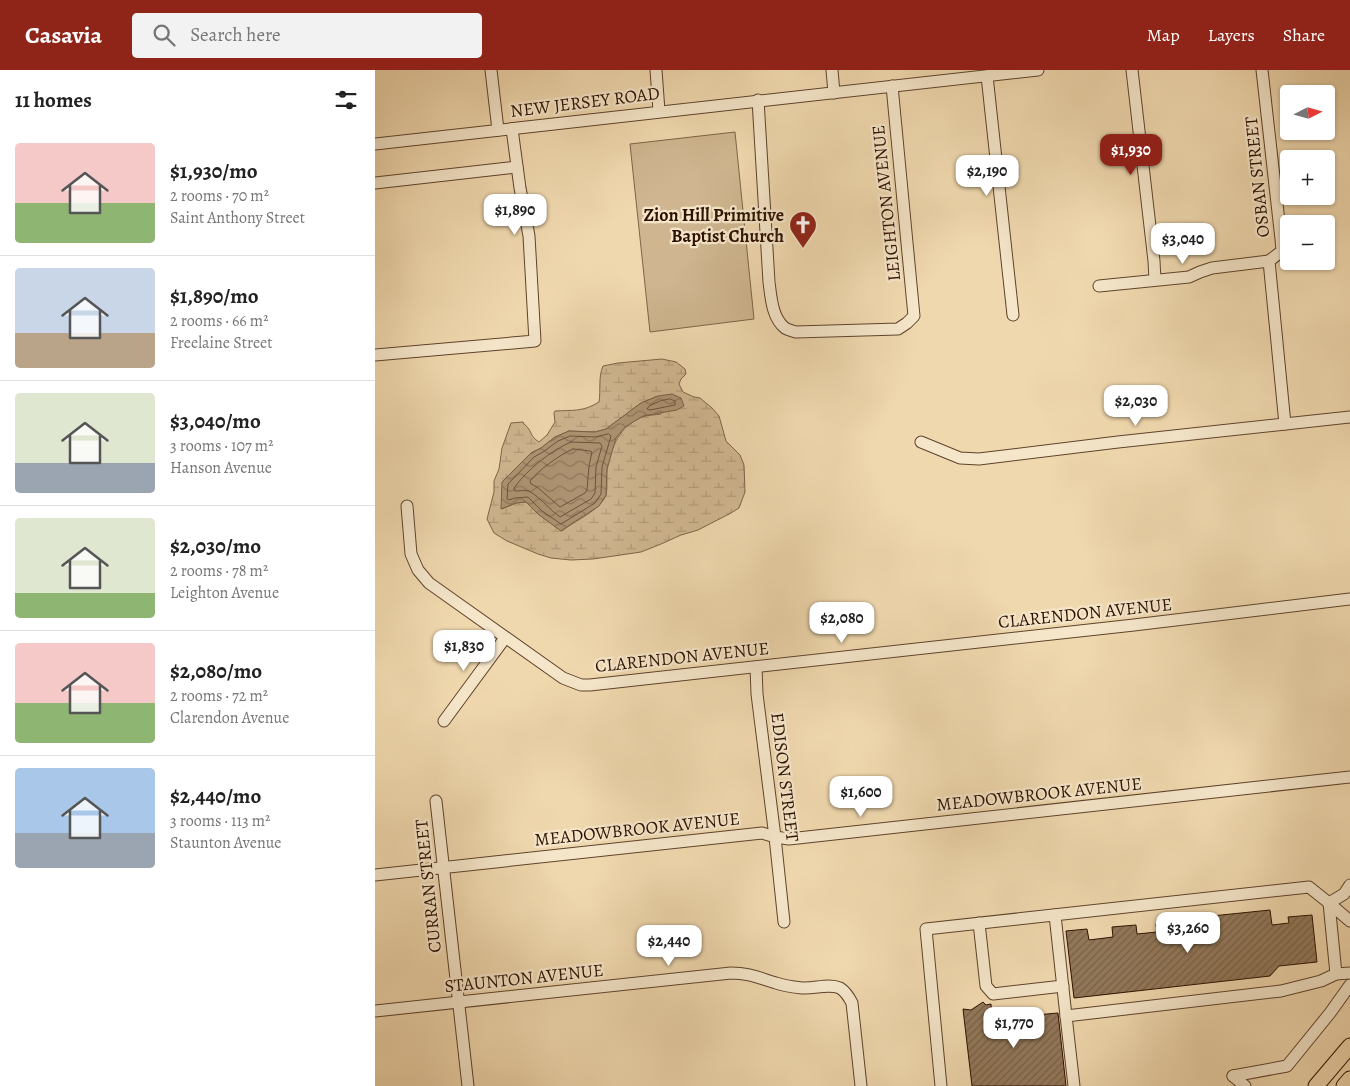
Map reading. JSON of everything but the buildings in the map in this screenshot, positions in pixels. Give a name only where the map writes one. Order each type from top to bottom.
[{"type":"main road","points":[[1316,1086],[1350,1046]]},
{"type":"main road","points":[[1344,1086],[1350,1079]]},
{"type":"street","points":[[491,70],[498,130]]},
{"type":"street","points":[[656,70],[659,112]]},
{"type":"street","points":[[831,70],[834,93]]},
{"type":"street","name":"NEW JERSEY ROAD","points":[[375,144],[987,76],[1016,71],[1039,70]]},
{"type":"street","points":[[1132,70],[1155,280]]},
{"type":"street","name":"OSBAN STREET","points":[[1262,70],[1282,251],[1269,261],[1285,424]]},
{"type":"street","points":[[987,76],[1013,315]]},
{"type":"street","name":"LEIGHTON AVENUE","points":[[758,100],[769,282],[774,310],[779,322],[786,329],[796,332],[898,329],[914,316],[892,86]]},
{"type":"street","points":[[375,355],[535,341],[529,236],[512,128]]},
{"type":"street","points":[[375,183],[517,167]]},
{"type":"street","points":[[1099,286],[1189,278],[1212,268],[1269,261]]},
{"type":"street","points":[[921,442],[959,458],[979,459],[1350,418]]},
{"type":"street","name":"CLARENDON AVENUE","points":[[407,506],[411,554],[418,570],[429,583],[563,678],[581,685],[1134,625],[1350,599]]},
{"type":"street","points":[[444,721],[505,638]]},
{"type":"street","name":"EDISON STREET","points":[[756,667],[757,694],[784,922]]},
{"type":"street","name":"MEADOWBROOK AVENUE","points":[[375,875],[762,832],[775,837],[789,839],[1350,777]]},
{"type":"street","name":"CURRAN STREET","points":[[435,801],[467,1086]]},
{"type":"street","points":[[1329,903],[1344,894],[1350,885]]},
{"type":"street","points":[[941,1086],[926,929],[1309,887],[1350,921]]},
{"type":"street","points":[[1329,903],[1337,974]]},
{"type":"street","points":[[1055,915],[1074,1086]]},
{"type":"street","points":[[979,923],[986,986],[993,994],[1063,986]]},
{"type":"street","name":"STAUNTON AVENUE","points":[[375,1011],[731,973],[755,975],[790,987],[831,986],[841,989],[848,994],[852,1003],[861,1086]]},
{"type":"street","points":[[1067,1016],[1281,991],[1321,981],[1337,974],[1350,973]]},
{"type":"street","points":[[1233,1081],[1287,1066],[1350,985]]},
{"type":"street","points":[[1233,1081],[1245,1086]]},
{"type":"green space","points":[[735,132],[754,319],[650,332],[630,144]]},
{"type":"green space","points":[[662,359],[676,362],[685,369],[686,374],[679,384],[683,392],[700,398],[719,416],[726,441],[740,455],[744,465],[745,492],[739,508],[698,530],[641,552],[593,559],[571,560],[551,558],[507,541],[494,533],[487,519],[502,448],[511,423],[523,422],[539,442],[547,435],[555,422],[555,411],[583,409],[599,402],[603,366]],"holes":[[[658,396],[661,414],[642,417],[634,421],[622,432],[614,445],[609,460],[607,492],[603,500],[599,506],[562,531],[538,514],[526,502],[516,503],[502,509],[531,453],[555,437],[569,431],[595,432],[606,429],[641,403]]]},
{"type":"water","points":[[672,394],[681,398],[684,406],[677,410],[643,416],[625,427],[616,438],[607,469],[606,495],[599,506],[561,531],[538,514],[526,502],[516,503],[501,509],[502,482],[531,453],[555,437],[569,431],[595,432],[606,429],[641,403],[658,396]]},
{"type":"place","name":"Zion Hill Primitive Baptist Church","points":[[803,249]]}]
